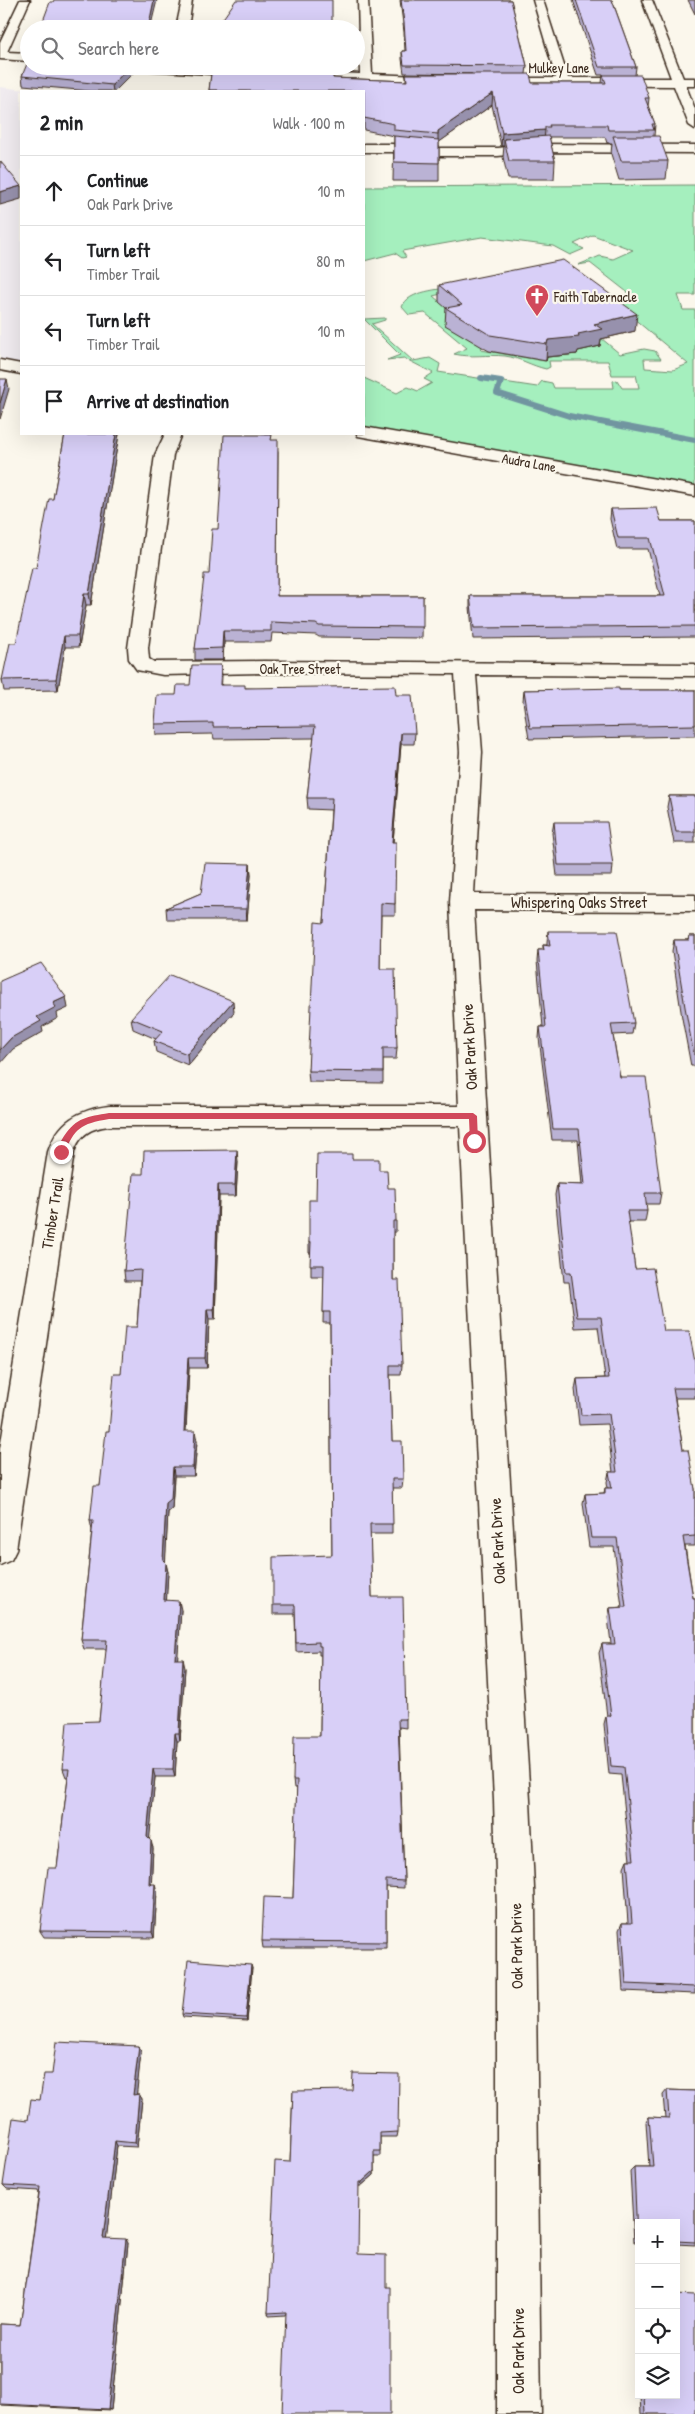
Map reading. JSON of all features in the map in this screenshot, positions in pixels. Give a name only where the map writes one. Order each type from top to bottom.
[{"type":"street","points":[[20,56],[0,55],[25,0]]},
{"type":"street","points":[[184,20],[187,0]]},
{"type":"street","points":[[363,0],[364,20]]},
{"type":"street","points":[[538,0],[563,82]]},
{"type":"street","points":[[647,0],[695,125]]},
{"type":"street","points":[[365,52],[366,78]]},
{"type":"street","points":[[307,75],[461,81]]},
{"type":"street","name":"Mulkey Lane","points":[[481,82],[695,82]]},
{"type":"street","points":[[365,148],[392,148],[419,152],[498,152],[534,148],[695,149]]},
{"type":"street","points":[[0,365],[20,369]]},
{"type":"street","name":"Audra Lane","points":[[365,432],[695,491]]},
{"type":"street","name":"Oak Tree Street","points":[[173,435],[164,455],[138,648],[138,658],[142,665],[164,669],[264,667],[695,670]]},
{"type":"street","name":"Oak Park Drive","points":[[465,669],[471,752],[462,902],[515,1891],[519,2414]]},
{"type":"street","name":"Whispering Oaks Street","points":[[462,902],[695,903]]},
{"type":"street","name":"Timber Trail","points":[[0,1550],[61,1152],[64,1142],[75,1126],[91,1118],[109,1116],[473,1116]]},
{"type":"shaded area","points":[[0,87],[26,90],[20,90],[20,369],[0,365]]},
{"type":"green space","points":[[695,185],[695,295],[678,295],[683,310],[695,310],[695,491],[365,432],[365,378],[397,393],[408,387],[418,391],[432,383],[424,379],[433,373],[404,358],[387,360],[400,355],[365,319],[385,318],[385,320],[372,324],[413,361],[430,358],[440,364],[438,372],[537,387],[542,381],[552,383],[554,388],[614,388],[613,381],[617,380],[622,388],[639,388],[636,375],[612,375],[608,361],[549,361],[550,367],[546,369],[505,356],[454,354],[467,348],[425,313],[409,315],[402,307],[405,301],[411,297],[426,292],[456,286],[453,291],[433,296],[462,321],[482,347],[481,350],[545,361],[547,357],[577,354],[576,351],[599,346],[592,340],[601,338],[620,354],[644,349],[655,351],[661,359],[644,359],[645,368],[673,370],[688,364],[620,307],[621,303],[636,299],[590,263],[578,265],[600,256],[613,259],[633,250],[593,235],[574,244],[584,249],[570,255],[553,246],[482,237],[402,251],[406,257],[402,258],[395,253],[365,261],[365,187]]},
{"type":"building","points":[[54,0],[154,0],[150,20],[43,20],[50,2]]},
{"type":"building","points":[[236,0],[332,0],[332,20],[222,20]]},
{"type":"building","points":[[401,0],[511,0],[527,66],[404,65],[402,51],[406,51]]},
{"type":"building","points":[[576,0],[612,0],[636,67],[599,67]]},
{"type":"building","points":[[406,74],[530,74],[532,83],[606,83],[603,75],[641,75],[649,98],[645,98],[655,124],[652,124],[654,130],[608,130],[607,125],[549,125],[550,127],[545,127],[545,130],[502,133],[493,93],[438,131],[438,134],[394,130],[394,124],[365,118],[365,90],[209,90],[211,75],[333,75],[333,78],[407,81]]},
{"type":"building","points":[[22,75],[121,75],[112,85]]},
{"type":"building","points":[[394,136],[439,140],[439,163],[394,162]]},
{"type":"building","points":[[549,136],[555,161],[509,161],[504,139]]},
{"type":"building","points":[[613,136],[659,136],[668,161],[621,161]]},
{"type":"building","points":[[0,161],[20,186],[0,192]]},
{"type":"building","name":"Faith Tabernacle","points":[[563,260],[637,314],[594,324],[602,329],[578,334],[579,337],[548,340],[547,344],[490,335],[446,308],[462,305],[439,285]]},
{"type":"building","points":[[0,379],[7,379],[0,403]]},
{"type":"building","points":[[65,435],[116,435],[89,594],[84,594],[78,636],[64,636],[56,679],[2,680],[10,643],[16,643],[32,568],[36,568],[49,499],[53,499]]},
{"type":"building","points":[[224,435],[272,435],[271,440],[278,440],[277,596],[423,596],[423,627],[319,626],[316,624],[271,622],[271,631],[223,631],[222,648],[195,649],[204,574],[209,574],[212,529],[218,529]]},
{"type":"building","points":[[657,508],[661,521],[695,521],[695,626],[474,628],[470,596],[665,596],[650,538],[618,538],[611,509]]},
{"type":"building","points":[[192,665],[221,665],[220,685],[245,685],[245,688],[395,686],[396,695],[412,695],[415,733],[401,733],[392,842],[396,842],[395,904],[381,903],[380,969],[395,969],[397,1048],[383,1048],[383,1072],[308,1071],[315,922],[324,923],[332,798],[307,798],[315,726],[213,727],[213,723],[155,724],[157,695],[176,695],[177,685],[190,685]]},
{"type":"building","points":[[619,688],[619,690],[695,690],[695,725],[530,728],[524,690]]},
{"type":"building","points":[[669,796],[695,796],[695,832],[676,832]]},
{"type":"building","points":[[554,822],[607,822],[613,865],[558,865]]},
{"type":"building","points":[[205,863],[250,864],[246,909],[166,908],[201,893]]},
{"type":"building","points":[[548,931],[617,931],[634,1023],[611,1024],[620,1077],[646,1077],[661,1193],[645,1193],[647,1211],[627,1211],[635,1269],[653,1268],[664,1331],[689,1331],[695,1362],[695,1388],[673,1388],[683,1450],[688,1450],[695,1489],[695,1536],[683,1537],[693,1598],[695,1598],[695,1987],[626,1984],[622,1923],[632,1923],[627,1860],[634,1860],[624,1767],[611,1766],[606,1716],[611,1716],[602,1644],[615,1644],[610,1608],[626,1607],[617,1538],[591,1538],[585,1494],[605,1493],[605,1488],[612,1488],[609,1472],[617,1472],[609,1414],[581,1415],[577,1379],[609,1378],[601,1317],[577,1317],[571,1272],[566,1272],[557,1184],[585,1185],[579,1129],[553,1129],[540,1027],[546,1027],[538,950],[544,950],[543,945],[550,946]]},
{"type":"building","points":[[689,936],[695,936],[695,1055],[674,940],[689,940]]},
{"type":"building","points":[[41,963],[66,997],[53,1003],[56,1007],[37,1017],[41,1021],[11,1038],[0,1050],[0,981]]},
{"type":"building","points":[[170,975],[233,1001],[187,1054],[154,1041],[163,1031],[131,1018]]},
{"type":"building","points":[[237,1150],[235,1185],[218,1185],[214,1309],[207,1309],[205,1358],[188,1358],[184,1431],[195,1431],[193,1467],[173,1467],[171,1499],[166,1503],[163,1560],[166,1563],[164,1600],[179,1601],[175,1659],[183,1659],[179,1733],[175,1733],[173,1769],[153,1769],[147,1837],[151,1841],[149,1884],[155,1884],[152,1932],[40,1931],[48,1868],[57,1868],[69,1769],[63,1769],[67,1722],[99,1721],[107,1640],[81,1640],[93,1521],[90,1521],[94,1486],[100,1486],[106,1431],[109,1431],[114,1374],[121,1374],[125,1327],[137,1327],[141,1270],[124,1271],[133,1174],[143,1174],[144,1151]]},
{"type":"building","points":[[317,1154],[352,1154],[352,1159],[379,1159],[379,1170],[387,1170],[388,1188],[395,1188],[396,1221],[393,1221],[393,1280],[399,1280],[402,1365],[390,1365],[390,1377],[392,1441],[402,1441],[403,1479],[392,1479],[393,1524],[370,1524],[372,1597],[403,1597],[406,1719],[398,1719],[404,1881],[386,1880],[386,1942],[262,1941],[264,1897],[293,1898],[297,1780],[293,1780],[294,1736],[320,1736],[321,1646],[319,1646],[319,1642],[296,1643],[295,1605],[273,1605],[273,1557],[332,1555],[330,1312],[323,1312],[324,1265],[310,1265],[311,1242],[309,1243],[309,1200],[316,1200]]},
{"type":"building","points":[[188,1960],[251,1965],[246,2018],[182,2014]]},
{"type":"building","points":[[56,2042],[139,2046],[133,2095],[139,2094],[135,2143],[115,2141],[103,2238],[126,2239],[108,2409],[0,2404],[0,2324],[20,2325],[40,2187],[3,2185],[13,2118],[28,2120],[31,2099],[40,2100],[44,2074],[52,2074]]},
{"type":"building","points":[[353,2073],[399,2074],[398,2132],[380,2133],[380,2151],[374,2151],[374,2171],[362,2182],[359,2182],[358,2254],[386,2255],[386,2287],[390,2287],[390,2414],[282,2414],[286,2312],[268,2313],[275,2161],[290,2162],[293,2091],[352,2090]]},
{"type":"building","points":[[667,2090],[695,2091],[695,2242],[680,2241],[680,2219],[636,2219],[634,2167],[653,2167],[649,2117],[669,2118]]},
{"type":"building","points":[[680,2294],[695,2295],[695,2414],[645,2414],[644,2399],[680,2399]]},
{"type":"waterway","points":[[481,378],[501,381],[497,393],[569,416],[695,440]]},
{"type":"place","name":"Faith Tabernacle","points":[[537,317]]},
{"type":"route","points":[[61,1152],[64,1142],[75,1126],[96,1117],[109,1116],[473,1116],[474,1141]]}]
